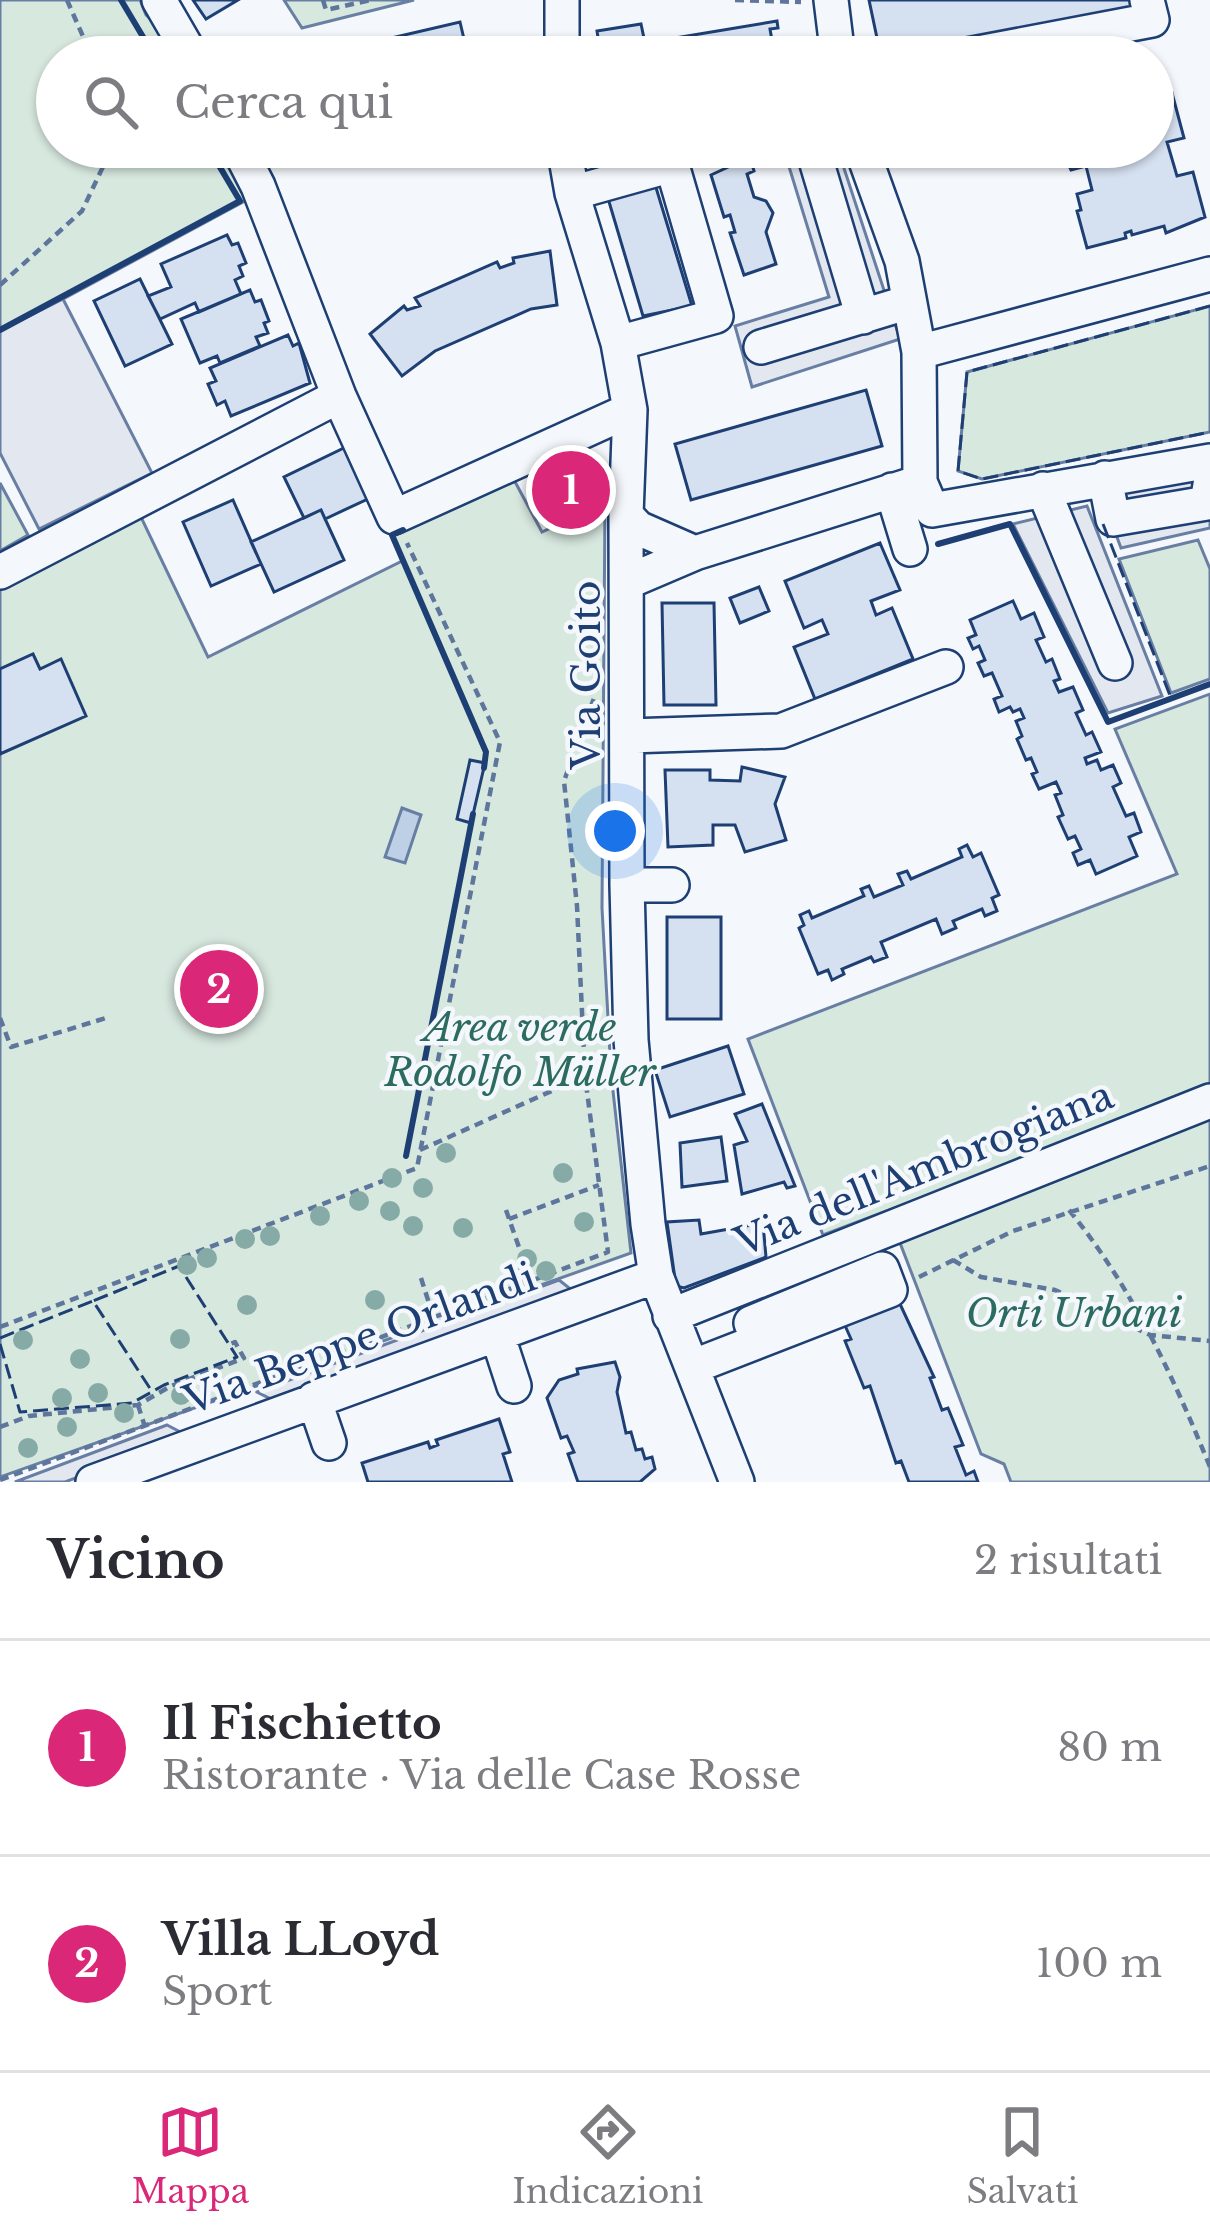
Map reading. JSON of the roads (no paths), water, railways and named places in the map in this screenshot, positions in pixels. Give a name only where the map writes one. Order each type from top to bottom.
[{"type":"street","points":[[159,0],[180,36]]},
{"type":"street","points":[[562,0],[562,36]]},
{"type":"street","points":[[1068,36],[1152,20],[1148,0]]},
{"type":"street","points":[[831,2],[835,36]]},
{"type":"street","points":[[249,168],[394,517],[631,389]]},
{"type":"street","name":"Via Goito","points":[[568,168],[631,389],[626,515],[631,1040],[656,1276],[736,1482]]},
{"type":"street","points":[[572,193],[658,168]]},
{"type":"street","points":[[618,344],[716,316],[673,168]]},
{"type":"street","points":[[818,168],[862,316]]},
{"type":"street","points":[[869,168],[902,261],[919,352],[906,486],[910,549]]},
{"type":"street","points":[[919,352],[1083,294],[1210,274]]},
{"type":"street","points":[[761,347],[909,302]]},
{"type":"street","points":[[0,572],[340,396]]},
{"type":"street","points":[[906,486],[932,510],[1210,461]]},
{"type":"street","points":[[1106,478],[1113,519],[1207,503],[1210,485]]},
{"type":"street","points":[[627,582],[695,553],[906,486]]},
{"type":"street","points":[[1043,489],[1115,663]]},
{"type":"street","points":[[626,515],[638,528],[695,553]]},
{"type":"street","points":[[629,736],[782,731],[946,667]]},
{"type":"street","points":[[627,885],[672,885]]},
{"type":"street","name":"Via dell'Ambrogiana","points":[[670,1316],[1210,1101]]},
{"type":"street","name":"Via Beppe Orlandi","points":[[93,1482],[656,1276]]},
{"type":"street","points":[[692,1367],[890,1290]]},
{"type":"street","points":[[497,1334],[514,1386]]},
{"type":"street","points":[[314,1399],[329,1443]]},
{"type":"water","points":[[402,808],[421,815],[405,863],[385,857]]},
{"type":"place","name":"Il Fischietto","points":[[571,490]]},
{"type":"place","name":"Villa LLoyd","points":[[219,989]]},
{"type":"park label","name":"Area verde Rodolfo Müller","points":[[520,1050]]},
{"type":"park label","name":"Orti Urbani","points":[[1074,1313]]}]
